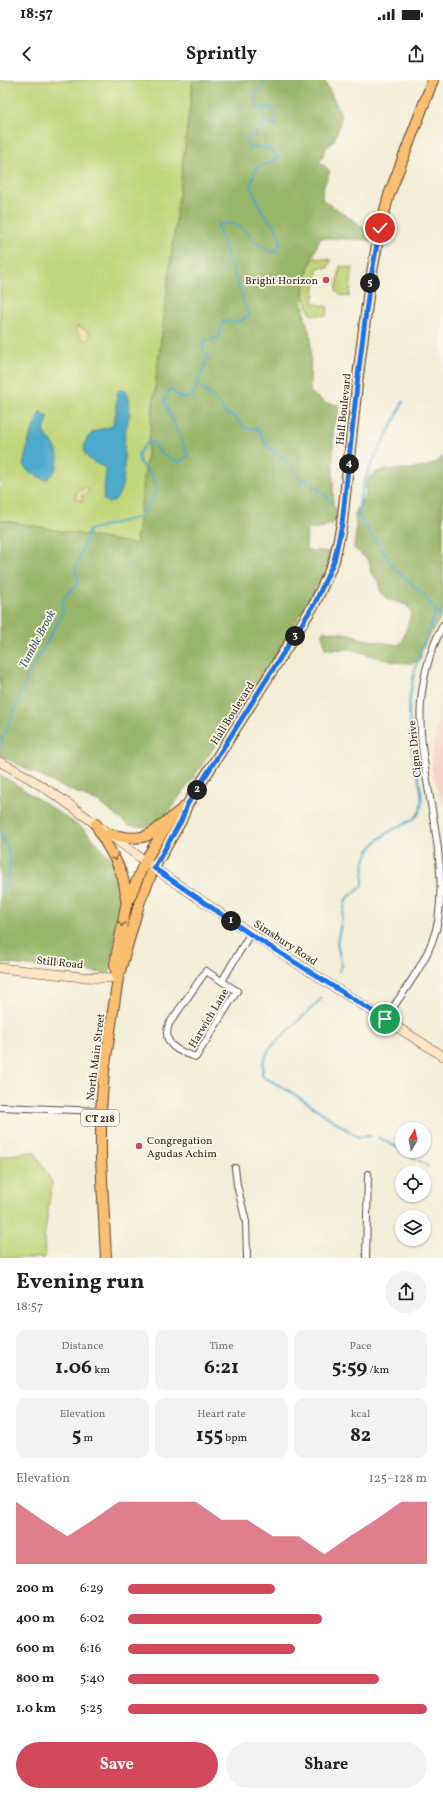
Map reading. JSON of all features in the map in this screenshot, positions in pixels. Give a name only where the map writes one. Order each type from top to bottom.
[{"type":"main road","name":"Hall Boulevard","points":[[154,868],[181,821],[187,805],[315,603],[334,561],[342,528],[369,288],[380,228],[389,195],[433,80]]},
{"type":"main road","name":"Simsbury Road","points":[[0,762],[39,784],[96,824],[154,868],[250,934],[443,1056]]},
{"type":"main road","name":"Hall Boulevard","points":[[145,861],[172,817],[187,805]]},
{"type":"main road","points":[[109,834],[134,839],[145,836],[172,817]]},
{"type":"main road","points":[[96,824],[105,844],[121,869],[125,886],[126,906]]},
{"type":"main road","name":"North Main Street","points":[[118,978],[115,964],[126,906],[145,861]]},
{"type":"main road","name":"North Main Street","points":[[106,1258],[100,1111],[104,1071],[118,978],[138,908],[154,868]]},
{"type":"main road","name":"Still Road","points":[[0,968],[82,977],[118,978]]},
{"type":"street","name":"Cigna Drive","points":[[385,1019],[421,963],[440,922],[442,872],[421,740],[420,706],[423,678],[428,659],[443,625]]},
{"type":"street","name":"Harwich Lane","points":[[222,981],[250,934]]},
{"type":"street","name":"Harwich Lane","points":[[206,971],[222,981],[237,991],[196,1057],[182,1053],[171,1046],[167,1039],[166,1031],[169,1024],[206,971]]},
{"type":"street","points":[[0,1107],[100,1111]]},
{"type":"street","points":[[235,1168],[237,1185],[246,1222],[247,1258]]},
{"type":"street","points":[[366,1258],[368,1174]]},
{"type":"shaded area","points":[[443,682],[443,806],[431,768]]},
{"type":"green space","points":[[0,80],[193,80],[136,545],[0,520]]},
{"type":"green space","points":[[193,80],[324,80],[340,112],[340,124],[334,141],[326,148],[320,162],[330,171],[323,188],[322,199],[372,233],[372,240],[320,238],[309,266],[303,291],[304,314],[311,338],[310,392],[325,403],[339,405],[338,417],[333,427],[333,503],[336,509],[336,522],[317,529],[307,529],[306,550],[333,552],[307,604],[264,674],[162,821],[146,827],[128,825],[100,803],[56,784],[0,755],[0,520],[136,544]]},
{"type":"green space","points":[[314,258],[331,260],[328,268],[318,267],[313,303],[328,307],[327,316],[310,314],[303,291],[309,266]]},
{"type":"green space","points":[[340,266],[353,268],[349,297],[340,295],[336,291]]},
{"type":"green space","points":[[443,456],[443,613],[422,649],[420,661],[412,663],[395,662],[353,650],[325,648],[322,633],[325,631],[351,634],[362,639],[398,645],[402,642],[412,612],[407,605],[388,599],[380,591],[380,583],[371,573],[369,561],[354,548],[356,530],[355,514],[365,495],[367,480],[375,473],[384,470],[425,467],[435,463]]},
{"type":"green space","points":[[0,774],[85,830],[113,861],[121,892],[110,973],[0,963]]},
{"type":"green space","points":[[34,1151],[52,1182],[44,1239],[45,1258],[0,1258],[0,1157]]},
{"type":"sand","points":[[78,326],[89,332],[90,338],[83,340],[75,330]]},
{"type":"sand","points":[[88,488],[89,492],[82,495],[82,501],[75,499],[77,491]]},
{"type":"water","points":[[118,391],[126,391],[130,403],[125,436],[124,475],[119,494],[115,500],[108,503],[103,499],[106,469],[89,459],[85,453],[84,446],[85,442],[92,433],[103,428],[111,427],[116,415]]},
{"type":"water","points":[[40,411],[48,417],[44,433],[54,445],[58,454],[56,469],[53,474],[45,480],[28,471],[23,465],[30,436]]},
{"type":"waterway","name":"Tumble Brook","points":[[0,746],[28,676],[63,612],[62,600],[79,582],[75,571],[89,530],[139,517],[157,490],[152,476],[140,463],[138,454],[149,440],[163,455],[180,463],[188,455],[164,401],[170,389],[181,398],[192,397],[208,357],[203,350],[204,341],[218,338],[223,321],[238,322],[249,316],[217,225],[236,225],[244,230],[264,248],[274,253],[281,242],[276,228],[263,213],[251,188],[255,169],[279,158],[269,148],[248,147],[246,138],[258,133],[265,121],[276,127],[276,116],[270,106],[261,110],[255,103],[256,94],[266,80]]},
{"type":"waterway","points":[[197,383],[219,404],[225,414],[233,416],[246,429],[254,428],[260,431],[266,445],[289,463],[301,481],[306,479],[325,495],[331,503]]},
{"type":"waterway","points":[[359,517],[359,502],[368,472],[403,402]]},
{"type":"waterway","points":[[355,514],[359,517],[395,569],[425,596],[440,616]]},
{"type":"waterway","points":[[339,971],[342,966],[337,943],[346,899],[363,886],[364,864],[370,848],[383,836],[413,819],[420,810],[422,797],[421,789],[413,757],[410,736],[409,718],[411,687],[426,636],[436,611]]},
{"type":"waterway","name":"Tumble Brook","points":[[0,832],[10,860],[7,882],[0,892]]},
{"type":"waterway","points":[[322,998],[270,1048],[263,1062],[262,1076],[291,1092],[358,1137],[371,1136]]},
{"type":"waterway","points":[[378,1137],[395,1146]]},
{"type":"waterway","points":[[415,1158],[428,1166]]},
{"type":"place","name":"Bright Horizon","points":[[326,280]]},
{"type":"place","name":"Congregation Agudas Achim","points":[[139,1146]]},
{"type":"route","points":[[380,228],[369,288],[341,533],[330,573],[315,603],[235,732],[187,805],[181,821],[154,868],[250,934],[385,1019]]}]
